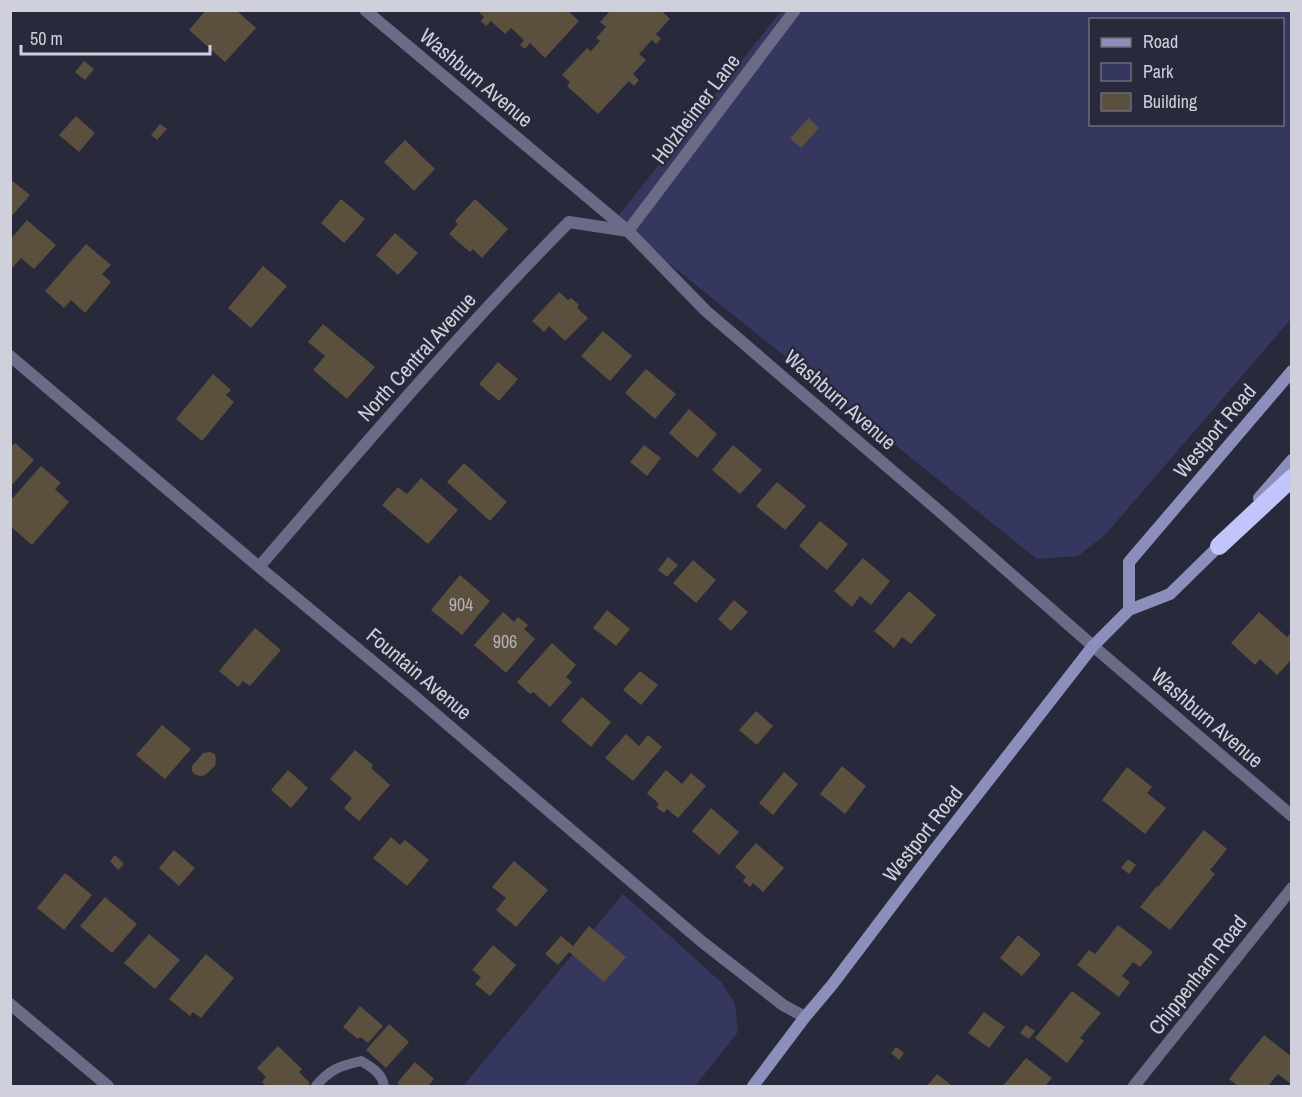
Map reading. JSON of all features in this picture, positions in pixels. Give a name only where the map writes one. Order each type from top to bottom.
[{"type":"highway","points":[[1219,546],[1292,478]]},
{"type":"main road","name":"Westport Road","points":[[1129,610],[1129,562],[1292,371]]},
{"type":"main road","name":"Westport Road","points":[[753,1086],[1093,646],[1129,610],[1170,594],[1219,546],[1292,460]]},
{"type":"street","name":"Washburn Avenue","points":[[365,10],[628,231],[706,311],[1292,816]]},
{"type":"street","name":"Holzheimer Lane","points":[[628,231],[795,10]]},
{"type":"street","name":"North Central Avenue","points":[[260,567],[383,423],[516,276],[569,222],[628,231]]},
{"type":"street","name":"Fountain Avenue","points":[[10,356],[412,694],[700,941],[783,1005],[805,1017]]},
{"type":"street","name":"Chippenham Road","points":[[1134,1086],[1292,888]]},
{"type":"street","points":[[10,1004],[108,1086]]},
{"type":"lane","points":[[316,1086],[340,1066],[361,1061],[374,1068],[384,1086]]},
{"type":"green space","points":[[781,11],[1291,11],[1291,319],[1105,535],[1078,556],[1037,559],[615,220]]},
{"type":"green space","points":[[623,894],[721,982],[735,1004],[738,1032],[695,1086],[463,1086]]},
{"type":"building","points":[[206,10],[236,10],[256,28],[225,62],[189,30]]},
{"type":"building","points":[[477,10],[559,10],[562,13],[567,10],[579,21],[545,58],[530,43],[525,49],[520,45],[524,40],[511,28],[505,34],[491,21],[486,26],[481,21],[484,17]]},
{"type":"building","points":[[611,10],[615,12],[617,10],[661,10],[670,19],[656,34],[661,39],[656,44],[652,40],[639,54],[646,60],[633,74],[639,80],[634,86],[629,81],[598,114],[567,86],[570,82],[562,75],[587,48],[591,51],[600,41],[596,38],[606,27],[600,22]]},
{"type":"building","points":[[84,61],[94,69],[85,80],[75,72]]},
{"type":"building","points":[[76,116],[95,133],[79,152],[59,135]]},
{"type":"building","points":[[809,118],[819,128],[801,148],[790,138]]},
{"type":"building","points":[[160,124],[167,129],[157,140],[151,135]]},
{"type":"building","points":[[405,140],[435,169],[414,191],[384,162]]},
{"type":"building","points":[[10,179],[30,195],[10,218]]},
{"type":"building","points":[[341,199],[365,219],[344,243],[321,223]]},
{"type":"building","points":[[475,199],[508,229],[482,258],[473,249],[470,252],[449,234],[458,224],[455,221]]},
{"type":"building","points":[[27,220],[56,245],[34,269],[21,258],[12,268],[10,267],[10,240]]},
{"type":"building","points":[[395,233],[418,253],[398,275],[376,255]]},
{"type":"building","points":[[86,244],[111,265],[102,274],[111,282],[85,313],[71,300],[64,308],[45,291]]},
{"type":"building","points":[[263,266],[287,286],[251,328],[228,308]]},
{"type":"building","points":[[559,292],[568,300],[571,298],[579,305],[577,308],[588,318],[565,341],[549,326],[544,332],[532,321]]},
{"type":"building","points":[[323,324],[375,367],[347,399],[313,370],[325,356],[308,342]]},
{"type":"building","points":[[603,331],[632,356],[610,381],[581,356]]},
{"type":"building","points":[[498,362],[518,379],[499,401],[479,384]]},
{"type":"building","points":[[646,369],[676,394],[655,419],[625,393]]},
{"type":"building","points":[[213,374],[231,390],[226,395],[234,402],[202,441],[176,419]]},
{"type":"building","points":[[689,409],[717,434],[697,458],[669,433]]},
{"type":"building","points":[[15,443],[34,460],[10,487],[10,448]]},
{"type":"building","points":[[644,445],[661,458],[647,476],[630,462]]},
{"type":"building","points":[[733,445],[762,470],[740,494],[712,470]]},
{"type":"building","points":[[464,463],[507,502],[490,521],[447,482]]},
{"type":"building","points":[[41,466],[61,483],[55,489],[69,502],[32,545],[10,526],[10,501]]},
{"type":"building","points":[[421,478],[458,510],[428,544],[382,505],[398,487],[407,494]]},
{"type":"building","points":[[777,482],[806,506],[785,530],[756,506]]},
{"type":"building","points":[[820,521],[848,544],[827,570],[799,546]]},
{"type":"building","points":[[668,557],[678,565],[667,577],[658,570]]},
{"type":"building","points":[[863,558],[890,581],[871,605],[860,596],[852,607],[834,591]]},
{"type":"building","points":[[693,560],[716,580],[696,603],[673,583]]},
{"type":"building","points":[[460,575],[490,601],[462,635],[431,610]]},
{"type":"building","points":[[909,591],[936,615],[911,644],[902,637],[894,648],[874,631]]},
{"type":"building","points":[[734,600],[748,612],[731,631],[718,619]]},
{"type":"building","points":[[607,610],[630,629],[616,646],[593,628]]},
{"type":"building","points":[[503,612],[514,622],[518,617],[528,625],[524,629],[535,639],[506,673],[474,645]]},
{"type":"building","points":[[1259,612],[1287,637],[1292,632],[1292,659],[1277,675],[1260,659],[1255,665],[1231,643]]},
{"type":"building","points":[[255,628],[281,650],[250,686],[243,681],[238,687],[219,671]]},
{"type":"building","points":[[552,643],[576,665],[566,677],[572,682],[550,707],[517,682]]},
{"type":"building","points":[[640,671],[658,685],[641,705],[623,690]]},
{"type":"building","points":[[582,697],[611,722],[591,747],[561,721]]},
{"type":"building","points":[[756,711],[773,726],[757,745],[739,730]]},
{"type":"building","points":[[162,725],[191,749],[165,779],[136,755]]},
{"type":"building","points":[[626,734],[639,746],[648,735],[662,747],[633,781],[605,758]]},
{"type":"building","points":[[355,750],[373,765],[371,768],[390,785],[359,821],[344,808],[352,798],[330,779]]},
{"type":"building","points":[[203,753],[215,754],[215,766],[205,775],[194,774],[192,766]]},
{"type":"building","points":[[842,766],[866,786],[845,814],[820,794]]},
{"type":"building","points":[[1127,767],[1152,787],[1147,793],[1166,808],[1145,834],[1102,800]]},
{"type":"building","points":[[288,770],[308,788],[291,808],[271,790]]},
{"type":"building","points":[[666,770],[682,784],[691,773],[706,786],[678,818],[667,809],[664,813],[656,807],[659,804],[647,793]]},
{"type":"building","points":[[784,772],[798,784],[773,815],[759,803]]},
{"type":"building","points":[[711,808],[739,832],[719,855],[692,831]]},
{"type":"building","points":[[1204,830],[1227,849],[1210,870],[1215,874],[1170,930],[1140,907]]},
{"type":"building","points":[[391,837],[400,845],[405,840],[429,860],[407,886],[373,858]]},
{"type":"building","points":[[756,843],[784,868],[763,892],[753,883],[750,887],[743,881],[746,877],[735,867]]},
{"type":"building","points":[[174,850],[195,868],[179,886],[159,868]]},
{"type":"building","points":[[115,855],[124,864],[118,870],[110,861]]},
{"type":"building","points":[[1128,859],[1136,865],[1129,874],[1121,868]]},
{"type":"building","points":[[514,861],[548,890],[516,927],[496,910],[506,898],[492,887]]},
{"type":"building","points":[[65,873],[92,895],[64,930],[37,908]]},
{"type":"building","points":[[105,897],[137,924],[112,953],[80,926]]},
{"type":"building","points":[[1118,925],[1153,952],[1140,967],[1133,962],[1122,976],[1130,982],[1119,997],[1077,965],[1089,950],[1095,954]]},
{"type":"building","points":[[589,926],[626,957],[604,982],[569,952],[558,965],[545,954],[561,936],[573,946]]},
{"type":"building","points":[[149,934],[180,960],[155,989],[124,963]]},
{"type":"building","points":[[1018,935],[1041,954],[1022,976],[1000,958]]},
{"type":"building","points":[[493,945],[516,965],[490,996],[475,984],[481,977],[472,970]]},
{"type":"building","points":[[206,954],[234,978],[201,1018],[193,1012],[190,1016],[169,999]]},
{"type":"building","points":[[1072,991],[1101,1013],[1080,1038],[1084,1041],[1067,1063],[1035,1038]]},
{"type":"building","points":[[360,1006],[383,1026],[368,1043],[360,1037],[358,1039],[343,1027]]},
{"type":"building","points":[[984,1012],[1005,1027],[989,1048],[968,1033]]},
{"type":"building","points":[[389,1024],[409,1042],[386,1068],[366,1050]]},
{"type":"building","points":[[1026,1025],[1035,1031],[1029,1039],[1020,1033]]},
{"type":"building","points":[[1264,1035],[1292,1057],[1292,1085],[1278,1074],[1268,1086],[1238,1086],[1229,1079]]},
{"type":"building","points":[[278,1046],[302,1069],[299,1072],[310,1083],[307,1086],[266,1086],[262,1082],[266,1077],[257,1068]]},
{"type":"building","points":[[896,1047],[904,1053],[899,1060],[891,1053]]},
{"type":"building","points":[[1026,1058],[1052,1078],[1045,1086],[1003,1086]]},
{"type":"building","points":[[415,1062],[434,1079],[428,1086],[401,1086],[397,1083]]},
{"type":"building","points":[[937,1074],[952,1086],[927,1086]]}]
